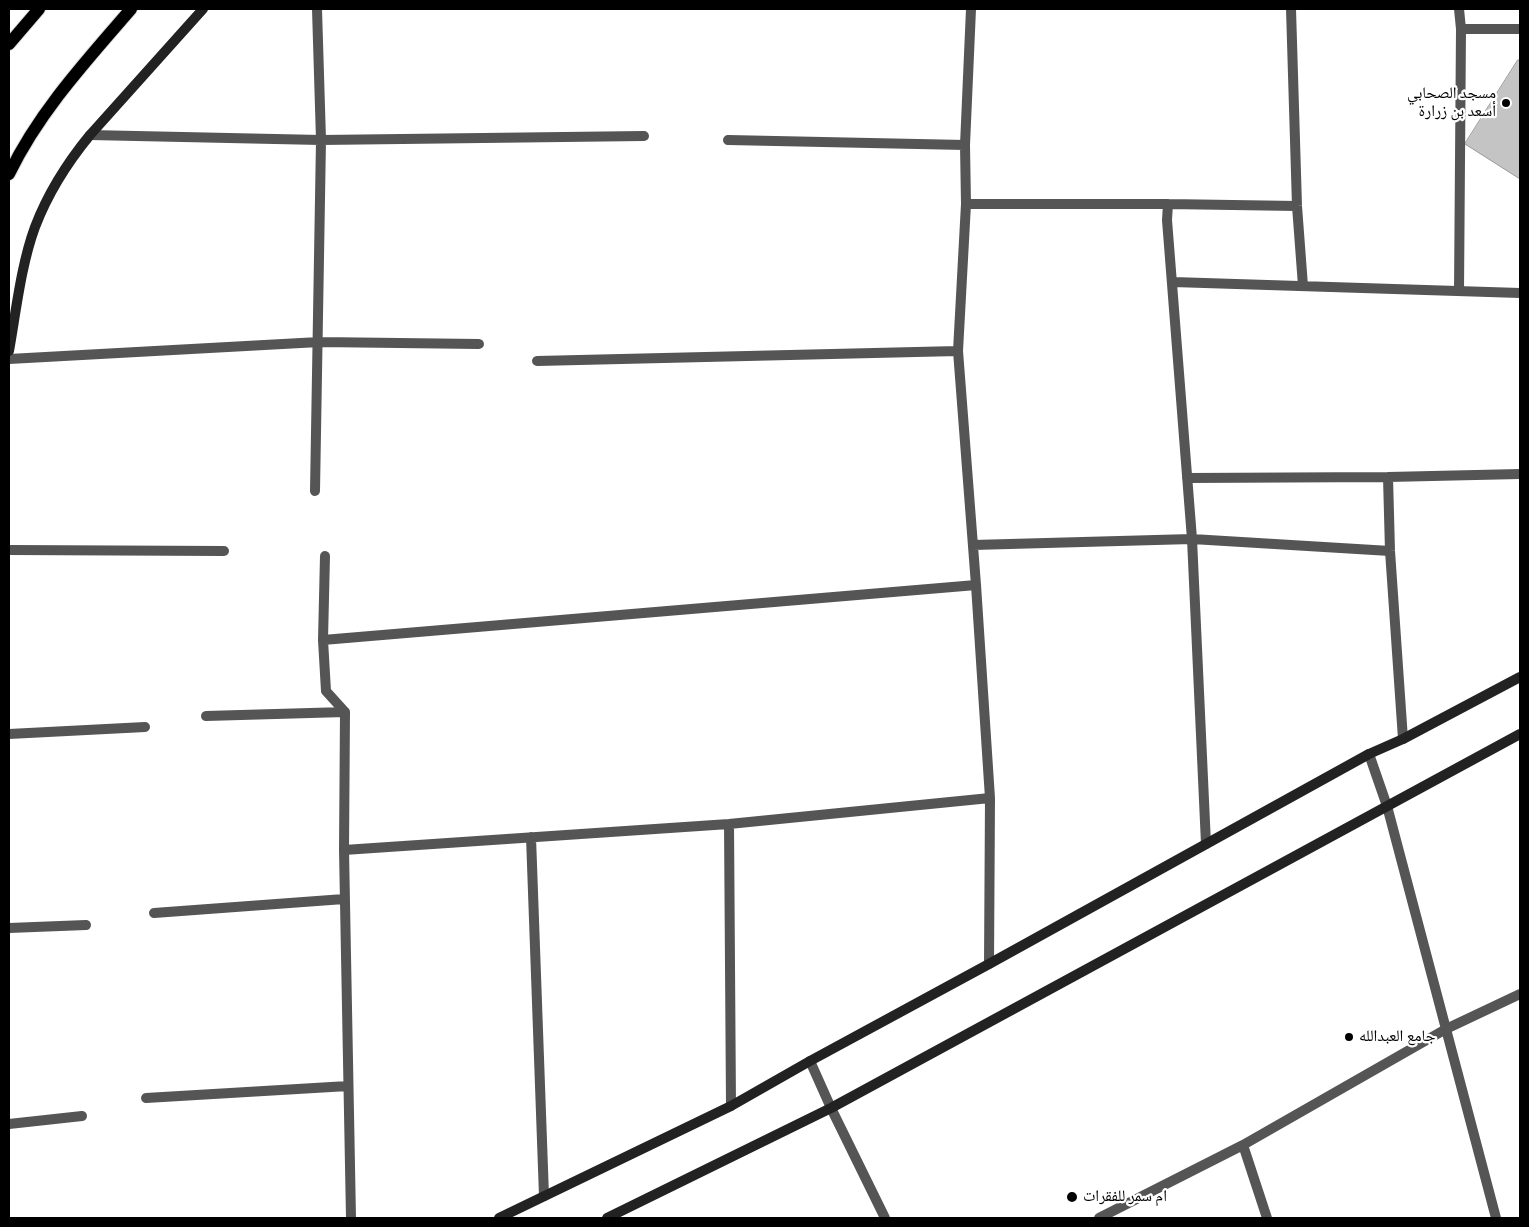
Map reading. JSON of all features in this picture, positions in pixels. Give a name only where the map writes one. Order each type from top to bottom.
[{"type":"main road","points":[[9,44],[39,9]]},
{"type":"main road","points":[[9,174],[43,115],[75,73],[131,9]]},
{"type":"main road","points":[[9,352],[27,255],[45,204],[58,179],[72,156],[203,9]]},
{"type":"main road","points":[[499,1218],[731,1106],[810,1060],[989,964],[1369,754],[1520,677]]},
{"type":"main road","points":[[607,1218],[831,1108],[1520,734]]},
{"type":"street","points":[[315,491],[321,140],[317,9]]},
{"type":"street","points":[[971,9],[965,145],[966,204],[958,351],[990,798],[989,964]]},
{"type":"street","points":[[1291,9],[1297,206],[1303,286]]},
{"type":"street","points":[[1458,291],[1461,29],[1459,9]]},
{"type":"street","points":[[1461,29],[1520,29]]},
{"type":"street","points":[[90,135],[321,140],[644,136]]},
{"type":"street","points":[[728,140],[965,145]]},
{"type":"street","points":[[966,204],[1297,206]]},
{"type":"street","points":[[1168,204],[1167,220],[1192,539],[1206,844]]},
{"type":"street","points":[[1173,282],[1520,293]]},
{"type":"street","points":[[9,359],[318,342],[479,344]]},
{"type":"street","points":[[537,361],[958,351]]},
{"type":"street","points":[[1186,478],[1388,478],[1520,474]]},
{"type":"street","points":[[1388,478],[1390,550],[1403,738]]},
{"type":"street","points":[[973,545],[1192,539],[1390,550]]},
{"type":"street","points":[[9,550],[224,551]]},
{"type":"street","points":[[325,556],[323,640],[326,691],[345,712],[344,900],[350,1218]]},
{"type":"street","points":[[323,640],[976,585]]},
{"type":"street","points":[[206,716],[345,712]]},
{"type":"street","points":[[9,734],[145,727]]},
{"type":"street","points":[[1369,754],[1387,806],[1496,1218]]},
{"type":"street","points":[[344,850],[729,824],[990,798]]},
{"type":"street","points":[[729,824],[731,1106]]},
{"type":"street","points":[[531,837],[544,1196]]},
{"type":"street","points":[[154,913],[344,900]]},
{"type":"street","points":[[9,928],[86,925]]},
{"type":"street","points":[[1099,1218],[1244,1145],[1446,1029],[1520,994]]},
{"type":"street","points":[[810,1060],[831,1108],[885,1218]]},
{"type":"street","points":[[146,1098],[348,1086]]},
{"type":"street","points":[[9,1124],[82,1116]]},
{"type":"street","points":[[1244,1145],[1267,1218]]},
{"type":"building","name":"مسجد الصحابي أسعد بن زرارة","points":[[1518,60],[1520,61],[1520,179],[1465,144]]},
{"type":"place","name":"مسجد الصحابي أسعد بن زرارة","points":[[1506,103]]},
{"type":"place","name":"جامع العبدالله","points":[[1349,1037]]},
{"type":"place","name":"ام سمر للفقرات","points":[[1072,1197]]}]
